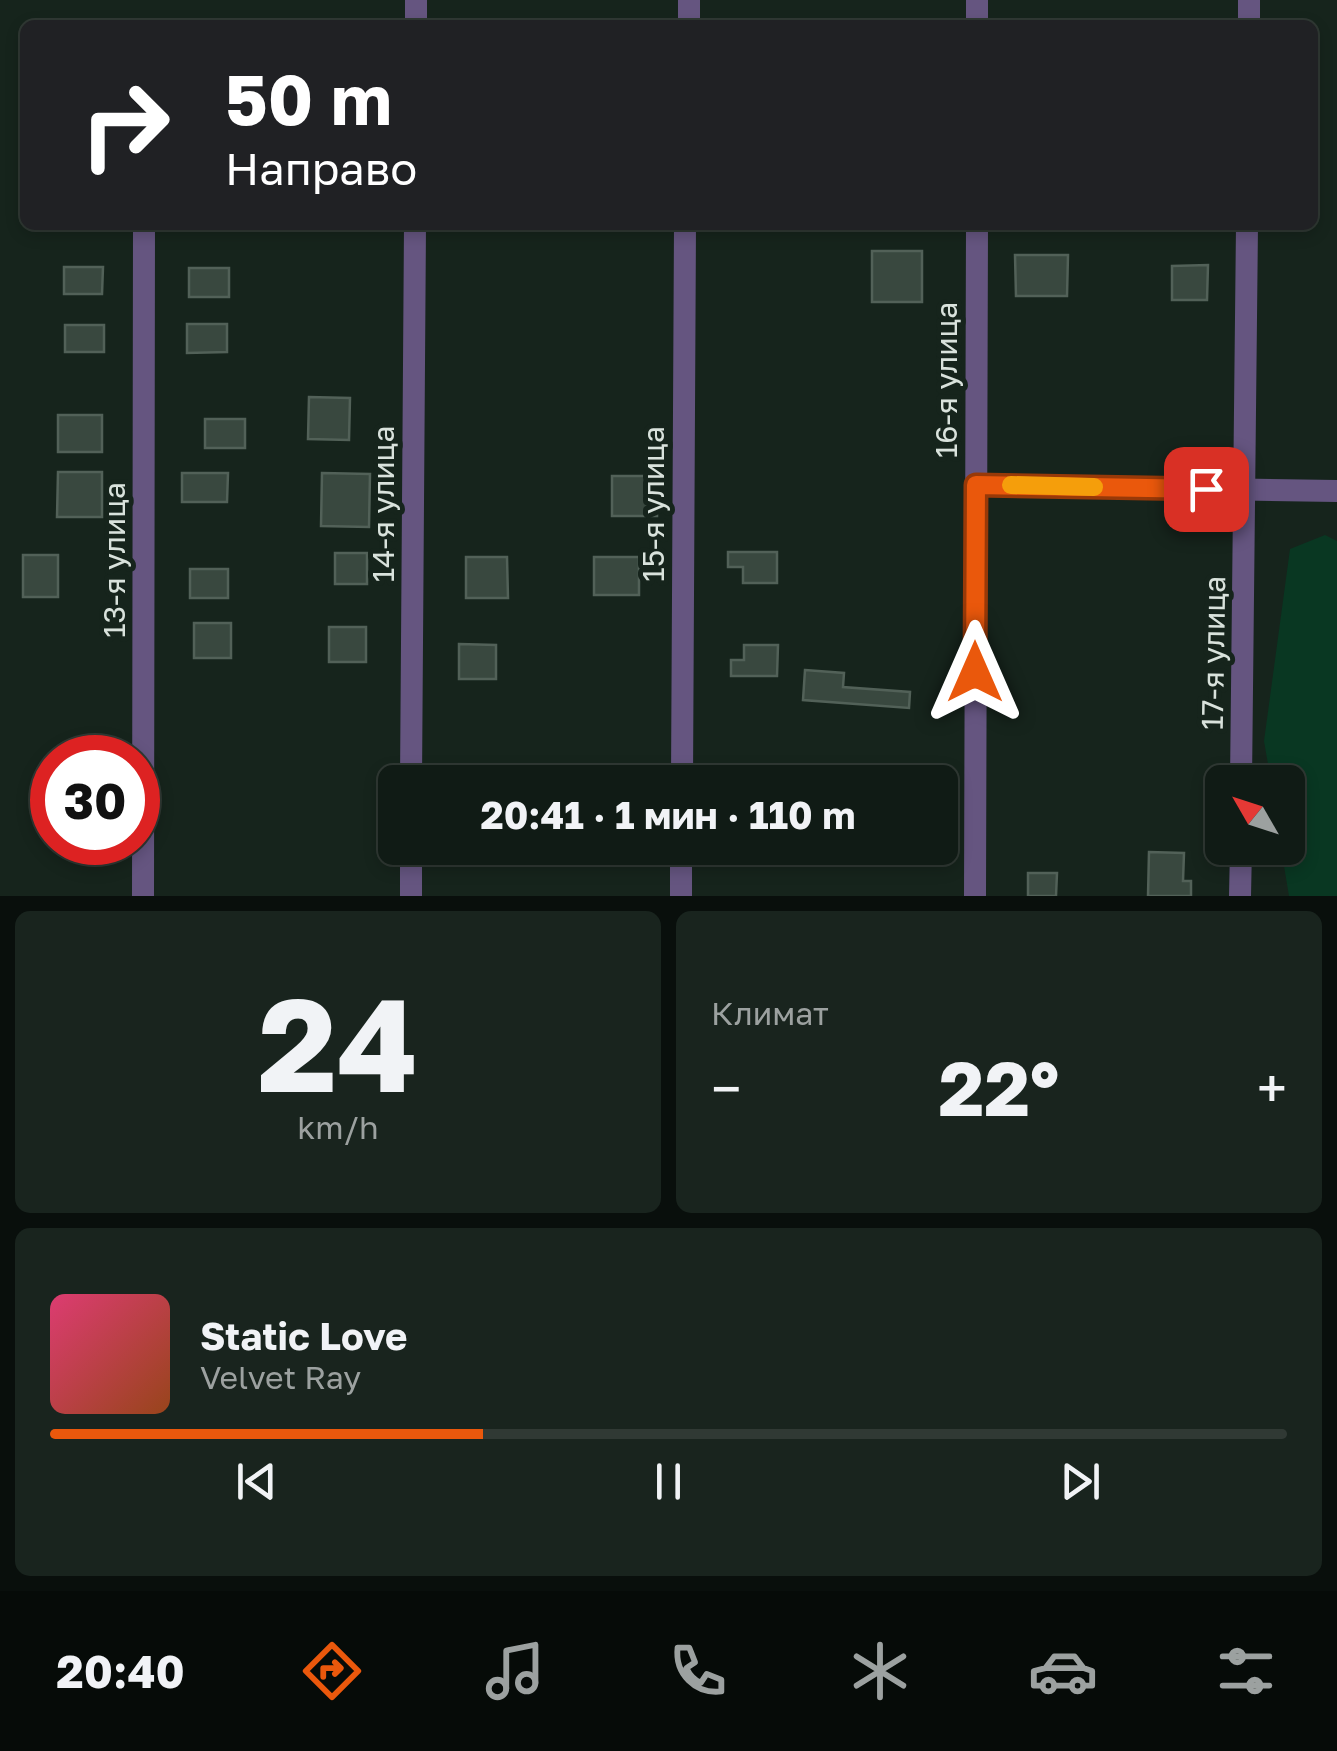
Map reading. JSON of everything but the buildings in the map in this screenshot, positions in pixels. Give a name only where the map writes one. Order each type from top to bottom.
[{"type":"street","name":"13-я улица","points":[[143,896],[144,230]]},
{"type":"street","name":"14-я улица","points":[[411,765],[414,230]]},
{"type":"street","name":"15-я улица","points":[[682,765],[685,230]]},
{"type":"street","name":"16-я улица","points":[[974,896],[977,230]]},
{"type":"street","name":"17-я улица","points":[[1242,765],[1247,230]]},
{"type":"street","points":[[976,485],[1337,491]]},
{"type":"street","points":[[410,896],[411,865]]},
{"type":"street","points":[[681,865],[681,896]]},
{"type":"street","points":[[1240,896],[1241,865]]},
{"type":"green space","points":[[1325,535],[1337,541],[1337,896],[1289,896],[1284,865],[1305,865],[1305,765],[1268,765],[1264,741],[1290,549]]},
{"type":"slow traffic","points":[[1011,485],[1094,487]]},
{"type":"route","points":[[975,672],[976,485],[1206,489]]}]
